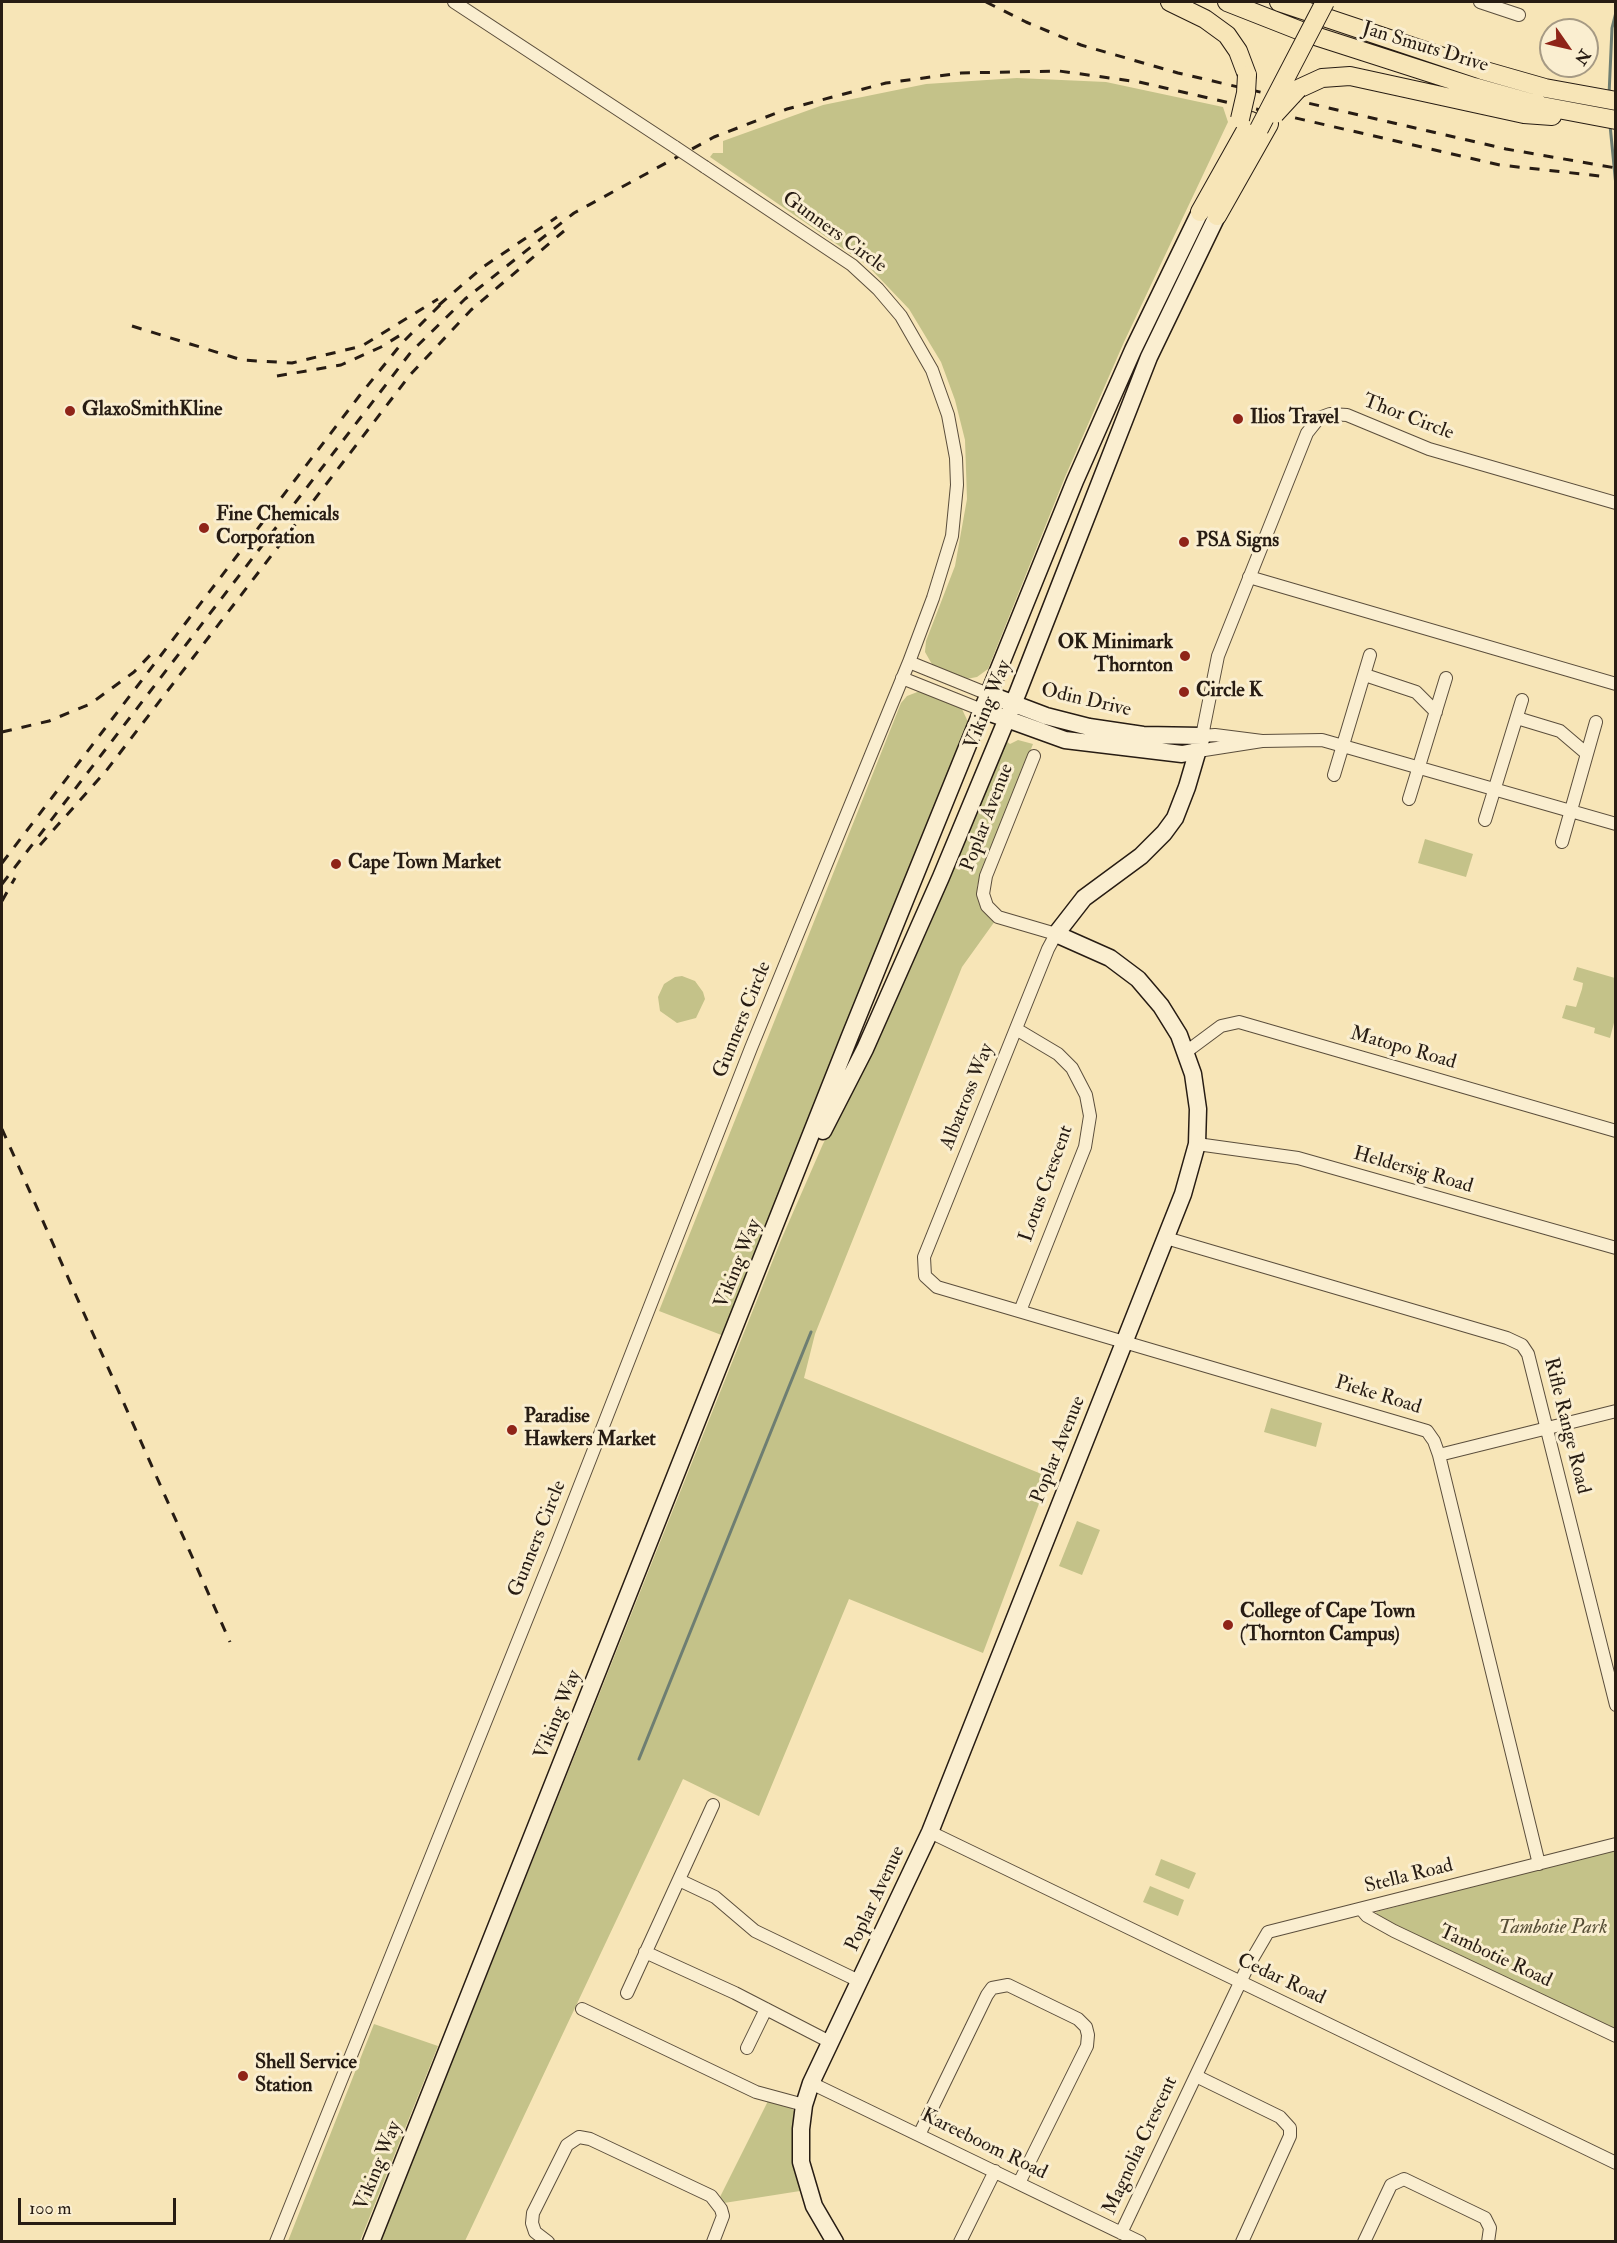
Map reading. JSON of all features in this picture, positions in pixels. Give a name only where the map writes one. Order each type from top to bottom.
[{"type":"main road","points":[[1170,2],[1205,19],[1227,35],[1238,51],[1246,75],[1246,93],[1255,123]]},
{"type":"main road","name":"Jan Smuts Drive","points":[[1227,2],[1306,33],[1485,90],[1589,116],[1616,120]]},
{"type":"main road","points":[[1209,214],[1312,2]]},
{"type":"main road","points":[[1255,123],[1325,2]]},
{"type":"main road","name":"Jan Smuts Drive","points":[[1283,3],[1482,70],[1616,101]]},
{"type":"main road","points":[[1255,123],[1284,103],[1298,89],[1322,78],[1350,76],[1524,114],[1589,116]]},
{"type":"main road","name":"Viking Way","points":[[372,2241],[981,710],[1075,481],[1133,350],[1209,214]]},
{"type":"main road","name":"Viking Way","points":[[785,1204],[865,1049],[941,877],[1013,704],[1149,357],[1209,214]]},
{"type":"main road","name":"Odin Drive","points":[[988,694],[1089,727],[1200,744]]},
{"type":"main road","name":"Odin Drive","points":[[981,710],[1065,740],[1182,754],[1200,744]]},
{"type":"main road","points":[[1056,934],[1084,898],[1141,856],[1164,833],[1181,803],[1200,744]]},
{"type":"main road","name":"Poplar Avenue","points":[[835,2241],[813,2206],[804,2177],[800,2147],[804,2105],[811,2083],[930,1832],[1166,1238],[1188,1181],[1197,1144],[1197,1097],[1186,1052],[1161,1006],[1138,979],[1103,954],[1056,934]]},
{"type":"street","name":"Gunners Circle","points":[[276,2241],[547,1569],[751,1048],[909,662],[945,561],[956,510],[956,458],[953,437],[932,369],[901,316],[865,276],[834,252],[454,2]]},
{"type":"street","points":[[1480,2],[1519,15]]},
{"type":"street","name":"Thor Circle","points":[[1200,744],[1218,656],[1307,433],[1314,422],[1330,414],[1347,415],[1429,449],[1616,503]]},
{"type":"street","points":[[1249,577],[1616,684]]},
{"type":"street","points":[[1335,775],[1370,655]]},
{"type":"street","name":"Odin Drive","points":[[909,662],[988,694]]},
{"type":"street","points":[[1365,675],[1416,692],[1436,712]]},
{"type":"street","name":"Odin Drive","points":[[902,678],[981,710]]},
{"type":"street","points":[[1409,799],[1446,678]]},
{"type":"street","points":[[1485,820],[1522,700]]},
{"type":"street","points":[[1517,718],[1560,731],[1587,754]]},
{"type":"street","points":[[1562,842],[1596,722]]},
{"type":"street","name":"Odin Drive","points":[[1200,744],[1311,739],[1344,744],[1616,825]]},
{"type":"street","name":"Poplar Avenue","points":[[1034,756],[987,876],[983,894],[987,906],[998,917],[1056,934]]},
{"type":"street","name":"Albatross Way","points":[[925,1276],[924,1257],[1047,949],[1056,934]]},
{"type":"street","name":"Matopo Road","points":[[1186,1052],[1221,1026],[1239,1022],[1616,1131]]},
{"type":"street","name":"Lotus Crescent","points":[[1016,1029],[1058,1054],[1072,1068],[1086,1095],[1090,1116],[1085,1147],[1020,1311]]},
{"type":"street","name":"Heldersig Road","points":[[1197,1144],[1298,1158],[1616,1248]]},
{"type":"street","name":"Rifle Range Road","points":[[1166,1238],[1518,1342],[1528,1354],[1616,1705]]},
{"type":"street","name":"Pieke Road","points":[[925,1276],[938,1287],[1420,1428],[1432,1437],[1439,1455],[1539,1864]]},
{"type":"street","points":[[1439,1455],[1616,1411]]},
{"type":"street","points":[[627,1993],[713,1805]]},
{"type":"street","name":"Cedar Road","points":[[930,1832],[1616,2163]]},
{"type":"street","name":"Stella Road","points":[[1240,1983],[1263,1936],[1271,1930],[1616,1844]]},
{"type":"street","points":[[679,1880],[722,1902],[737,1918],[755,1931],[860,1981]]},
{"type":"street","name":"Tambotie Road","points":[[1361,1909],[1370,1918],[1394,1931],[1616,2036]]},
{"type":"street","points":[[645,1952],[831,2042]]},
{"type":"street","name":"Magnolia Crescent","points":[[1122,2233],[1240,1983]]},
{"type":"street","points":[[919,2135],[987,1995],[992,1988],[1008,1985],[1078,2019],[1086,2027],[1088,2035],[1087,2046],[1019,2183]]},
{"type":"street","points":[[582,2008],[756,2092],[804,2105]]},
{"type":"street","points":[[747,2048],[765,2009]]},
{"type":"street","name":"Magnolia Crescent","points":[[1196,2076],[1280,2117],[1290,2128],[1290,2136],[1242,2241]]},
{"type":"street","name":"Kareeboom Road","points":[[811,2083],[1140,2241]]},
{"type":"street","points":[[548,2241],[535,2232],[532,2223],[533,2214],[567,2145],[579,2137],[590,2139],[711,2196],[721,2209],[722,2223],[713,2241]]},
{"type":"street","points":[[960,2241],[995,2171]]},
{"type":"street","points":[[1364,2241],[1391,2185],[1404,2179],[1485,2218],[1490,2228],[1488,2241]]},
{"type":"green space","points":[[1017,78],[1106,82],[1223,107],[1228,122],[1124,342],[1065,477],[988,669],[977,677],[966,679],[933,666],[925,652],[926,641],[955,566],[967,499],[965,440],[955,400],[941,362],[909,309],[867,265],[710,157],[713,153],[723,153],[723,141],[823,105],[926,84]]},
{"type":"green space","points":[[920,691],[961,707],[969,724],[724,1336],[659,1311],[901,703],[907,696]]},
{"type":"green space","points":[[1018,740],[1033,744],[977,886],[980,905],[995,921],[962,967],[815,1334],[804,1378],[1049,1477],[983,1653],[849,1599],[759,1816],[683,1779],[465,2241],[380,2242],[781,1240],[823,1144],[927,932],[1003,744],[1006,741],[1010,744]]},
{"type":"green space","points":[[1425,839],[1473,854],[1466,877],[1418,863]]},
{"type":"green space","points":[[1577,967],[1615,978],[1615,1019],[1610,1038],[1594,1033],[1595,1028],[1562,1018],[1566,1005],[1576,1007],[1582,989],[1583,983],[1573,980]]},
{"type":"green space","points":[[682,976],[695,981],[705,999],[696,1018],[677,1023],[660,1011],[658,997],[664,984],[675,977]]},
{"type":"green space","points":[[1271,1408],[1322,1423],[1316,1447],[1264,1432]]},
{"type":"green space","points":[[1077,1521],[1100,1530],[1082,1575],[1059,1566]]},
{"type":"green space","name":"Tambotie Park","points":[[1615,1849],[1615,2031],[1378,1916],[1376,1912]]},
{"type":"green space","points":[[1161,1859],[1196,1873],[1189,1889],[1155,1875]]},
{"type":"green space","points":[[1150,1886],[1184,1900],[1178,1916],[1143,1902]]},
{"type":"green space","points":[[374,2024],[438,2046],[360,2241],[288,2241]]},
{"type":"green space","points":[[768,2101],[790,2106],[794,2111],[793,2151],[800,2191],[724,2203],[720,2197]]},
{"type":"waterway","points":[[1609,95],[1612,28],[1616,12]]},
{"type":"waterway","points":[[1610,125],[1616,186]]},
{"type":"waterway","points":[[639,1759],[811,1332]]},
{"type":"railway","points":[[986,2],[1081,45],[1178,73],[1506,149],[1616,168]]},
{"type":"railway","points":[[2,884],[411,352],[465,299],[574,213],[714,137],[787,109],[886,83],[961,73],[1059,71],[1139,82],[1500,165],[1600,176]]},
{"type":"railway","points":[[439,305],[483,267],[557,217]]},
{"type":"railway","points":[[40,845],[106,771],[410,375],[471,310],[564,231]]},
{"type":"railway","points":[[132,326],[242,360],[292,363],[362,346],[438,299]]},
{"type":"railway","points":[[2,863],[360,395],[402,343],[444,301]]},
{"type":"railway","points":[[277,376],[341,365],[381,347],[407,331]]},
{"type":"railway","points":[[2,732],[49,721],[90,704],[134,672],[154,651]]},
{"type":"railway","points":[[2,901],[15,878]]},
{"type":"railway","points":[[2,1129],[230,1642]]},
{"type":"place","name":"GlaxoSmithKline","points":[[70,411]]},
{"type":"place","name":"Ilios Travel","points":[[1238,419]]},
{"type":"place","name":"Fine Chemicals Corporation","points":[[204,528]]},
{"type":"place","name":"PSA Signs","points":[[1184,542]]},
{"type":"place","name":"OK Minimark Thornton","points":[[1185,656]]},
{"type":"place","name":"Circle K","points":[[1184,692]]},
{"type":"place","name":"Cape Town Market","points":[[336,864]]},
{"type":"place","name":"Paradise Hawkers Market","points":[[512,1430]]},
{"type":"place","name":"College of Cape Town (Thornton Campus)","points":[[1228,1625]]},
{"type":"place","name":"Shell Service Station","points":[[243,2076]]}]
